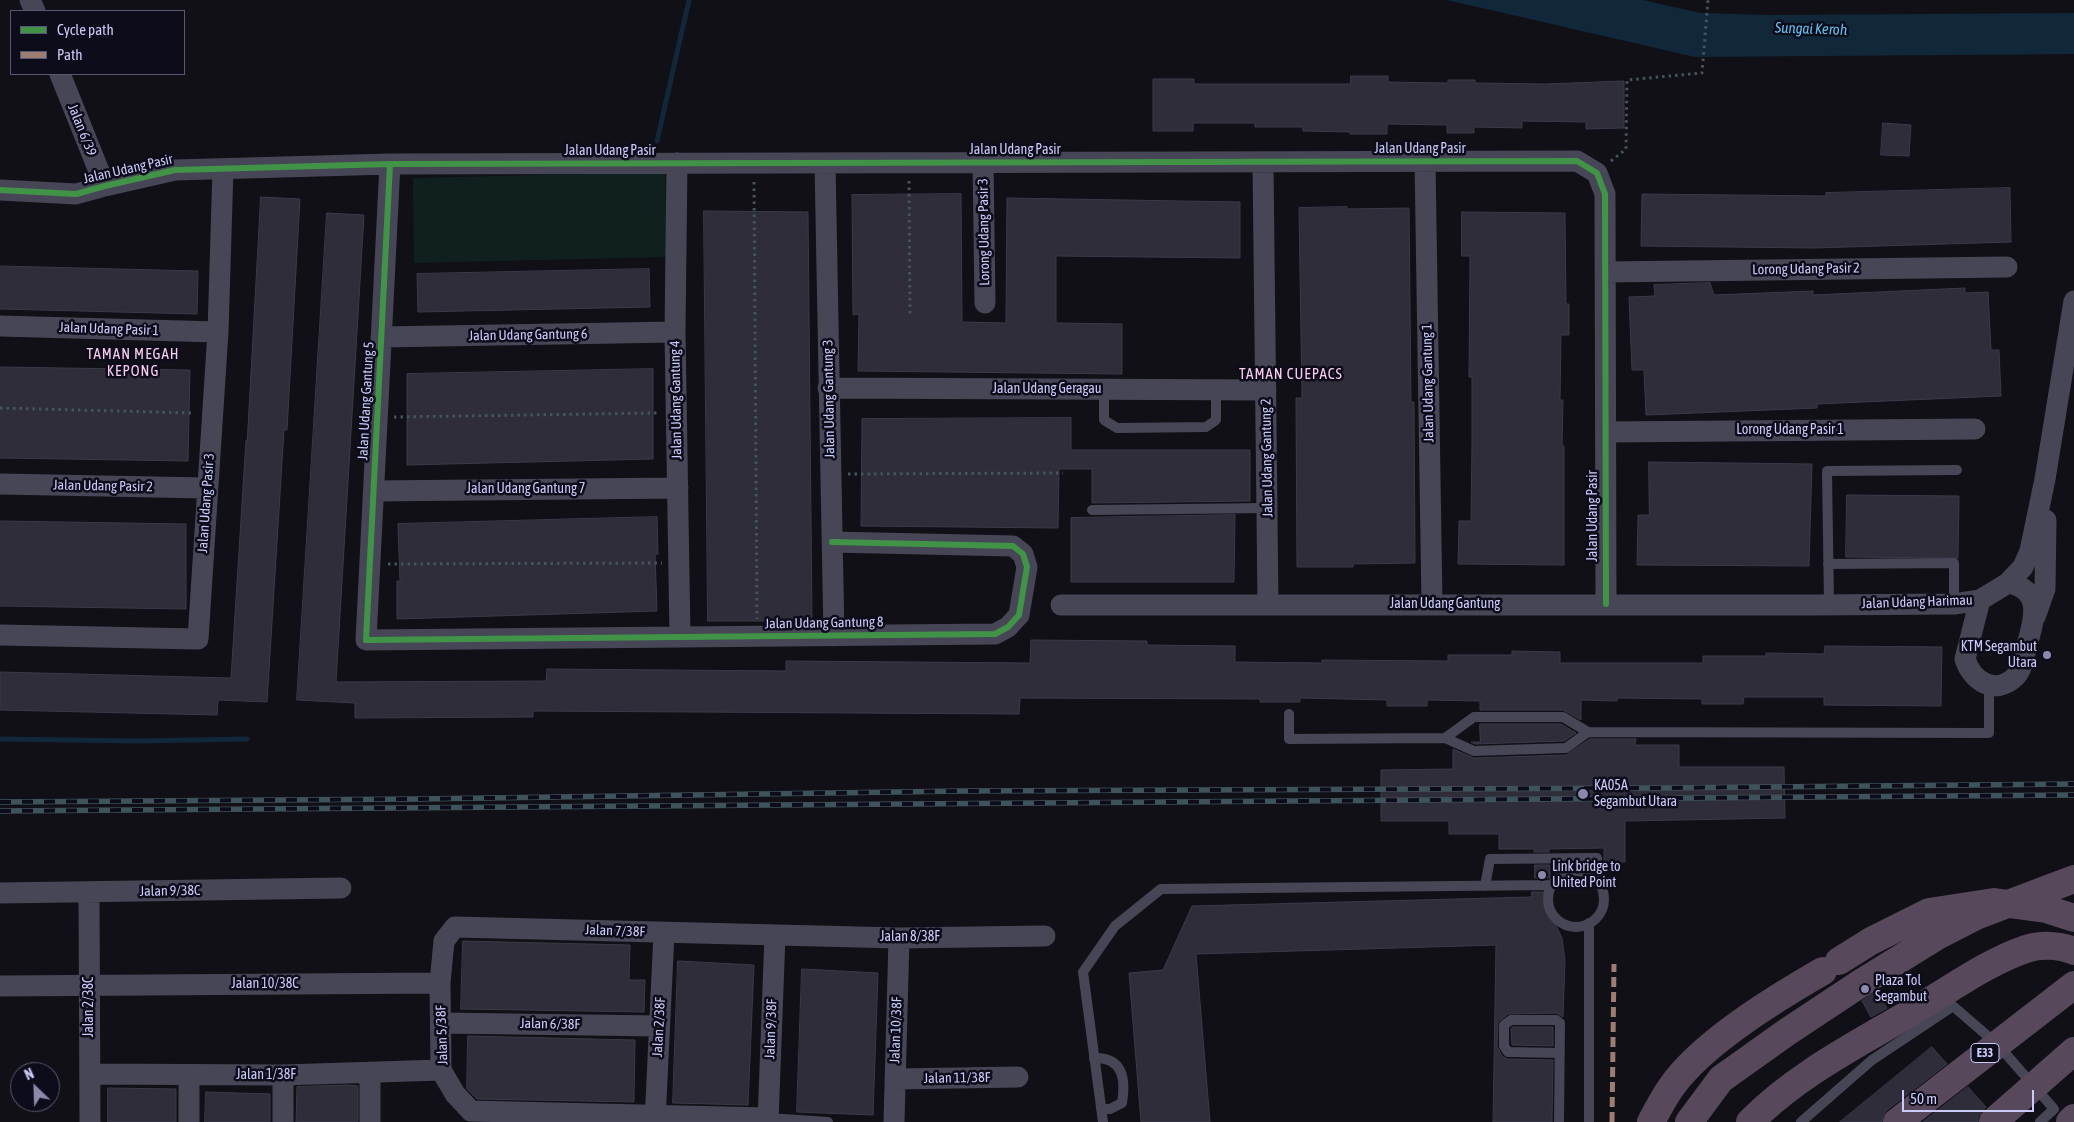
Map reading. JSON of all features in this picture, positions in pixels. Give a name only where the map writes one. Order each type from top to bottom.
[{"type":"highway","points":[[1689,1122],[1721,1079],[1787,1032],[1936,936],[1976,916],[2074,879]]},
{"type":"highway","points":[[1651,1122],[1670,1088],[1715,1042],[1792,989],[1871,941],[1929,912],[1994,902],[2046,909],[2074,918]]},
{"type":"highway","points":[[1750,1122],[1800,1081],[1855,1044],[1987,967],[2028,948],[2061,945],[2074,951]]},
{"type":"highway","name":"E33","points":[[1896,1122],[2074,985]]},
{"type":"highway","points":[[1993,1122],[2074,1051]]},
{"type":"highway","points":[[2070,1122],[2074,1118]]},
{"type":"street","name":"Jalan 6/39","points":[[60,75],[105,186]]},
{"type":"street","name":"Jalan Udang Gantung 1","points":[[1425,161],[1432,604]]},
{"type":"street","name":"Jalan Udang Pasir","points":[[0,190],[76,194],[175,170],[390,164],[1577,161],[1597,173],[1605,194],[1606,604]]},
{"type":"street","name":"Lorong Udang Pasir 3","points":[[983,162],[985,303]]},
{"type":"street","name":"Jalan Udang Gantung 2","points":[[1263,162],[1268,604]]},
{"type":"street","name":"Jalan Udang Gantung 4","points":[[677,163],[675,332],[680,638]]},
{"type":"street","name":"Jalan Udang Gantung 3","points":[[825,163],[834,636]]},
{"type":"street","name":"Jalan Udang Gantung 5","points":[[366,640],[390,164]]},
{"type":"street","name":"Jalan Udang Pasir 3","points":[[0,635],[198,639],[206,488],[218,332],[223,169]]},
{"type":"street","name":"Lorong Udang Pasir 2","points":[[1605,272],[2007,267]]},
{"type":"street","name":"Jalan Udang Harimau","points":[[1829,604],[1954,604],[1980,600],[2008,583],[2023,567],[2030,551],[2069,364],[2074,301]]},
{"type":"street","name":"Jalan Udang Pasir 1","points":[[0,326],[218,332]]},
{"type":"street","name":"Jalan Udang Gantung 6","points":[[381,337],[675,332]]},
{"type":"street","name":"Jalan Udang Geragau","points":[[828,388],[1266,390]]},
{"type":"street","name":"Lorong Udang Pasir 1","points":[[1606,432],[1975,429]]},
{"type":"street","name":"Jalan Udang Harimau","points":[[2035,617],[2045,589],[2045,479]]},
{"type":"street","name":"Jalan Udang Pasir 2","points":[[0,484],[206,488]]},
{"type":"street","name":"Jalan Udang Gantung 7","points":[[374,491],[678,488]]},
{"type":"street","name":"Jalan Udang Gantung 8","points":[[366,640],[995,634],[1008,627],[1020,615],[1027,567],[1023,554],[1013,546],[832,542]]},
{"type":"street","points":[[1980,600],[1965,659],[1973,676],[1980,682],[1998,685],[2007,682],[2020,670],[2035,617],[2035,608],[2026,591],[2008,583]]},
{"type":"street","name":"Jalan Udang Gantung","points":[[1061,605],[1829,604]]},
{"type":"street","name":"Jalan 9/38C","points":[[0,893],[341,888]]},
{"type":"street","name":"Jalan 2/38C","points":[[89,892],[90,1122]]},
{"type":"street","name":"Jalan 7/38F","points":[[455,927],[775,935]]},
{"type":"street","name":"Jalan 5/38F","points":[[455,927],[444,941],[440,983],[441,1070],[471,1116],[768,1120]]},
{"type":"street","name":"Jalan 2/38F","points":[[655,1119],[664,933]]},
{"type":"street","name":"Jalan 8/38F","points":[[775,935],[899,938],[1045,936]]},
{"type":"street","name":"Jalan 9/38F","points":[[768,1120],[775,935]]},
{"type":"street","name":"Jalan 10/38F","points":[[894,1122],[899,938]]},
{"type":"street","name":"Jalan 10/38C","points":[[0,986],[440,983]]},
{"type":"street","name":"Jalan 6/38F","points":[[441,1023],[659,1026]]},
{"type":"street","name":"Jalan 1/38F","points":[[90,1074],[283,1075],[441,1070]]},
{"type":"street","points":[[370,1072],[370,1122]]},
{"type":"street","points":[[189,1122],[190,1074]]},
{"type":"street","points":[[282,1122],[283,1075]]},
{"type":"street","name":"Jalan 11/38F","points":[[895,1079],[1018,1077]]},
{"type":"lane","points":[[1104,389],[1104,420],[1116,428],[1206,427],[1216,420],[1216,390]]},
{"type":"lane","points":[[1829,604],[1827,471],[1958,470]]},
{"type":"lane","points":[[1092,510],[1267,508]]},
{"type":"lane","points":[[1828,564],[1954,563],[1954,604]]},
{"type":"lane","points":[[1445,738],[1474,717],[1563,717],[1588,732],[1989,734],[1989,685]]},
{"type":"lane","points":[[1289,714],[1289,739],[1445,738],[1474,751],[1566,748],[1588,732]]},
{"type":"lane","points":[[1485,886],[1490,859],[1596,858],[1596,880]]},
{"type":"lane","points":[[1584,872],[1596,880],[1603,892],[1602,910],[1589,924],[1581,927],[1563,924],[1550,911],[1548,893],[1552,885],[1566,873],[1584,872]]},
{"type":"lane","points":[[1103,1122],[1083,972],[1115,926],[1161,889],[1552,885]]},
{"type":"lane","points":[[1589,924],[1589,1122]]},
{"type":"lane","points":[[1801,1122],[1872,1060],[1953,1006],[1998,1045],[2054,1109],[2040,1122]]},
{"type":"lane","points":[[1559,1122],[1560,1053],[1560,1023],[1556,1020],[1511,1020],[1504,1025],[1504,1046],[1508,1052],[1560,1053]]},
{"type":"lane","points":[[1094,1058],[1104,1058],[1118,1065],[1124,1090],[1122,1103],[1110,1109],[1101,1110]]},
{"type":"lane","points":[[768,1120],[828,1122]]},
{"type":"path","points":[[1597,173],[1626,149],[1627,80],[1702,74],[1708,0]]},
{"type":"path","points":[[753,163],[757,637]]},
{"type":"path","points":[[908,163],[910,316]]},
{"type":"path","points":[[0,408],[212,413]]},
{"type":"path","points":[[377,417],[676,413]]},
{"type":"path","points":[[830,475],[1063,473]]},
{"type":"path","points":[[370,564],[679,564]]},
{"type":"shaded area","points":[[665,172],[667,257],[414,263],[413,178]]},
{"type":"water","name":"Sungai Keroh","points":[[1447,0],[1643,0],[1700,13],[1769,15],[2074,13],[2074,54],[1695,57]]},
{"type":"building","points":[[1351,76],[1388,76],[1388,82],[1448,83],[1448,80],[1475,80],[1475,83],[1545,84],[1624,81],[1624,128],[1586,129],[1586,122],[1522,121],[1522,128],[1474,127],[1474,133],[1447,133],[1447,125],[1387,124],[1387,134],[1350,134],[1350,132],[1303,131],[1303,127],[1255,127],[1255,123],[1193,123],[1193,131],[1153,131],[1153,79],[1194,79],[1194,84],[1350,84]]},
{"type":"building","points":[[1883,123],[1911,125],[1909,156],[1881,155]]},
{"type":"building","points":[[2010,188],[2011,242],[1814,248],[1641,246],[1642,194],[1826,196],[1826,193]]},
{"type":"building","points":[[961,194],[962,322],[1006,323],[1007,198],[1240,202],[1240,258],[1056,256],[1056,323],[1122,324],[1122,374],[858,371],[859,314],[853,315],[852,195]]},
{"type":"building","points":[[261,197],[300,199],[287,430],[284,430],[267,702],[218,700],[217,715],[0,710],[0,672],[231,678]]},
{"type":"building","points":[[1347,207],[1347,209],[1409,208],[1411,402],[1414,402],[1415,563],[1353,564],[1353,567],[1297,567],[1296,398],[1302,398],[1299,208]]},
{"type":"building","points":[[704,211],[808,212],[812,621],[708,621]]},
{"type":"building","points":[[1462,212],[1565,213],[1566,304],[1569,304],[1569,335],[1561,335],[1560,400],[1563,400],[1564,565],[1458,564],[1459,521],[1471,521],[1472,442],[1472,377],[1469,377],[1470,256],[1462,256]]},
{"type":"building","points":[[327,213],[364,215],[336,682],[546,681],[547,669],[786,671],[786,661],[1030,663],[1031,640],[1147,641],[1147,645],[1235,646],[1235,662],[1322,663],[1322,660],[1448,661],[1448,655],[1512,655],[1512,651],[1560,652],[1560,663],[1703,663],[1703,656],[1766,656],[1766,653],[1824,654],[1825,646],[1942,647],[1941,706],[1824,705],[1824,697],[1744,697],[1743,704],[1702,704],[1702,699],[1617,698],[1617,701],[1581,700],[1581,720],[1563,710],[1480,710],[1480,701],[1427,700],[1427,706],[1387,706],[1387,700],[1300,698],[1300,702],[1260,702],[1260,699],[1020,698],[1019,714],[533,711],[533,717],[355,718],[355,703],[297,700]]},
{"type":"building","points":[[0,266],[198,271],[197,314],[0,309]]},
{"type":"building","points":[[649,269],[650,307],[418,312],[417,274]]},
{"type":"building","points":[[1710,283],[1714,295],[1813,291],[1813,295],[1965,288],[1965,293],[1988,292],[1991,350],[1999,350],[2001,396],[1817,404],[1817,408],[1646,415],[1644,370],[1632,370],[1629,297],[1655,296],[1654,285]]},
{"type":"building","points":[[0,367],[190,370],[188,461],[0,458]]},
{"type":"building","points":[[653,369],[653,459],[407,465],[407,374]]},
{"type":"building","points":[[1071,418],[1071,450],[1250,450],[1250,501],[1092,503],[1092,469],[1059,469],[1058,528],[861,526],[862,419]]},
{"type":"building","points":[[1649,462],[1812,464],[1809,566],[1637,565],[1638,515],[1649,515]]},
{"type":"building","points":[[1847,495],[1959,496],[1958,558],[1846,557]]},
{"type":"building","points":[[1235,515],[1234,582],[1071,582],[1071,518]]},
{"type":"building","points":[[657,517],[658,554],[655,554],[657,611],[397,619],[397,581],[400,581],[398,524]]},
{"type":"building","points":[[0,521],[186,524],[186,609],[0,606]]},
{"type":"building","points":[[1480,724],[1561,724],[1576,733],[1564,741],[1475,744],[1471,742],[1480,742]]},
{"type":"building","name":"KA05A Segambut Utara","points":[[1590,739],[1636,739],[1635,745],[1679,745],[1679,767],[1784,767],[1785,818],[1625,821],[1625,862],[1604,862],[1604,848],[1549,849],[1549,852],[1534,852],[1534,849],[1499,849],[1499,834],[1449,834],[1449,821],[1381,821],[1381,770],[1453,769],[1453,749],[1474,758],[1566,755]]},
{"type":"building","points":[[1535,865],[1550,865],[1550,878],[1535,878]]},
{"type":"building","points":[[1532,892],[1550,892],[1550,914],[1562,938],[1565,960],[1563,1017],[1556,1013],[1508,1014],[1498,1022],[1497,1046],[1502,1056],[1507,1059],[1553,1060],[1552,1122],[1493,1122],[1496,945],[1196,954],[1210,1122],[1141,1122],[1129,973],[1163,970],[1192,906],[1531,897]]},
{"type":"building","points":[[463,941],[630,945],[629,980],[645,980],[644,1012],[461,1009]]},
{"type":"building","points":[[678,961],[754,965],[748,1105],[673,1103]]},
{"type":"building","points":[[802,969],[878,973],[873,1115],[797,1112]]},
{"type":"building","points":[[1877,991],[1887,1008],[1871,1017],[1862,1001]]},
{"type":"building","points":[[1513,1027],[1553,1027],[1553,1046],[1512,1045],[1511,1029]]},
{"type":"building","points":[[468,1036],[635,1040],[634,1102],[477,1099],[467,1089]]},
{"type":"building","points":[[1932,1047],[1947,1064],[1887,1110],[1882,1122],[1840,1122]]},
{"type":"building","points":[[358,1086],[358,1122],[296,1122],[297,1087]]},
{"type":"building","points":[[1968,1087],[1986,1107],[1978,1117],[1978,1122],[1923,1122]]},
{"type":"building","points":[[108,1088],[176,1089],[176,1122],[108,1122]]},
{"type":"building","points":[[206,1092],[270,1094],[270,1122],[205,1122]]},
{"type":"waterway","points":[[657,141],[689,0]]},
{"type":"waterway","points":[[0,739],[139,741],[247,739]]},
{"type":"railway","points":[[0,802],[419,799],[964,791],[2074,784]]},
{"type":"railway","points":[[0,811],[2074,795]]},
{"type":"marked path","points":[[1612,1122],[1614,964]]},
{"type":"cycle path","points":[[0,190],[76,194],[175,170],[390,164],[1577,161],[1597,173],[1605,194],[1606,604]]},
{"type":"cycle path","points":[[390,164],[366,640],[995,634],[1008,627],[1019,615],[1027,567],[1023,554],[1013,546],[832,542]]},
{"type":"place","name":"KTM Segambut Utara","points":[[2047,655]]},
{"type":"place","name":"KA05A Segambut Utara","points":[[1583,794]]},
{"type":"place","name":"Link bridge to United Point","points":[[1542,875]]},
{"type":"place","name":"Plaza Tol Segambut","points":[[1865,989]]},
{"type":"district","name":"TAMAN MEGAH KEPONG","points":[[133,362]]},
{"type":"district","name":"TAMAN CUEPACS","points":[[1291,374]]}]
